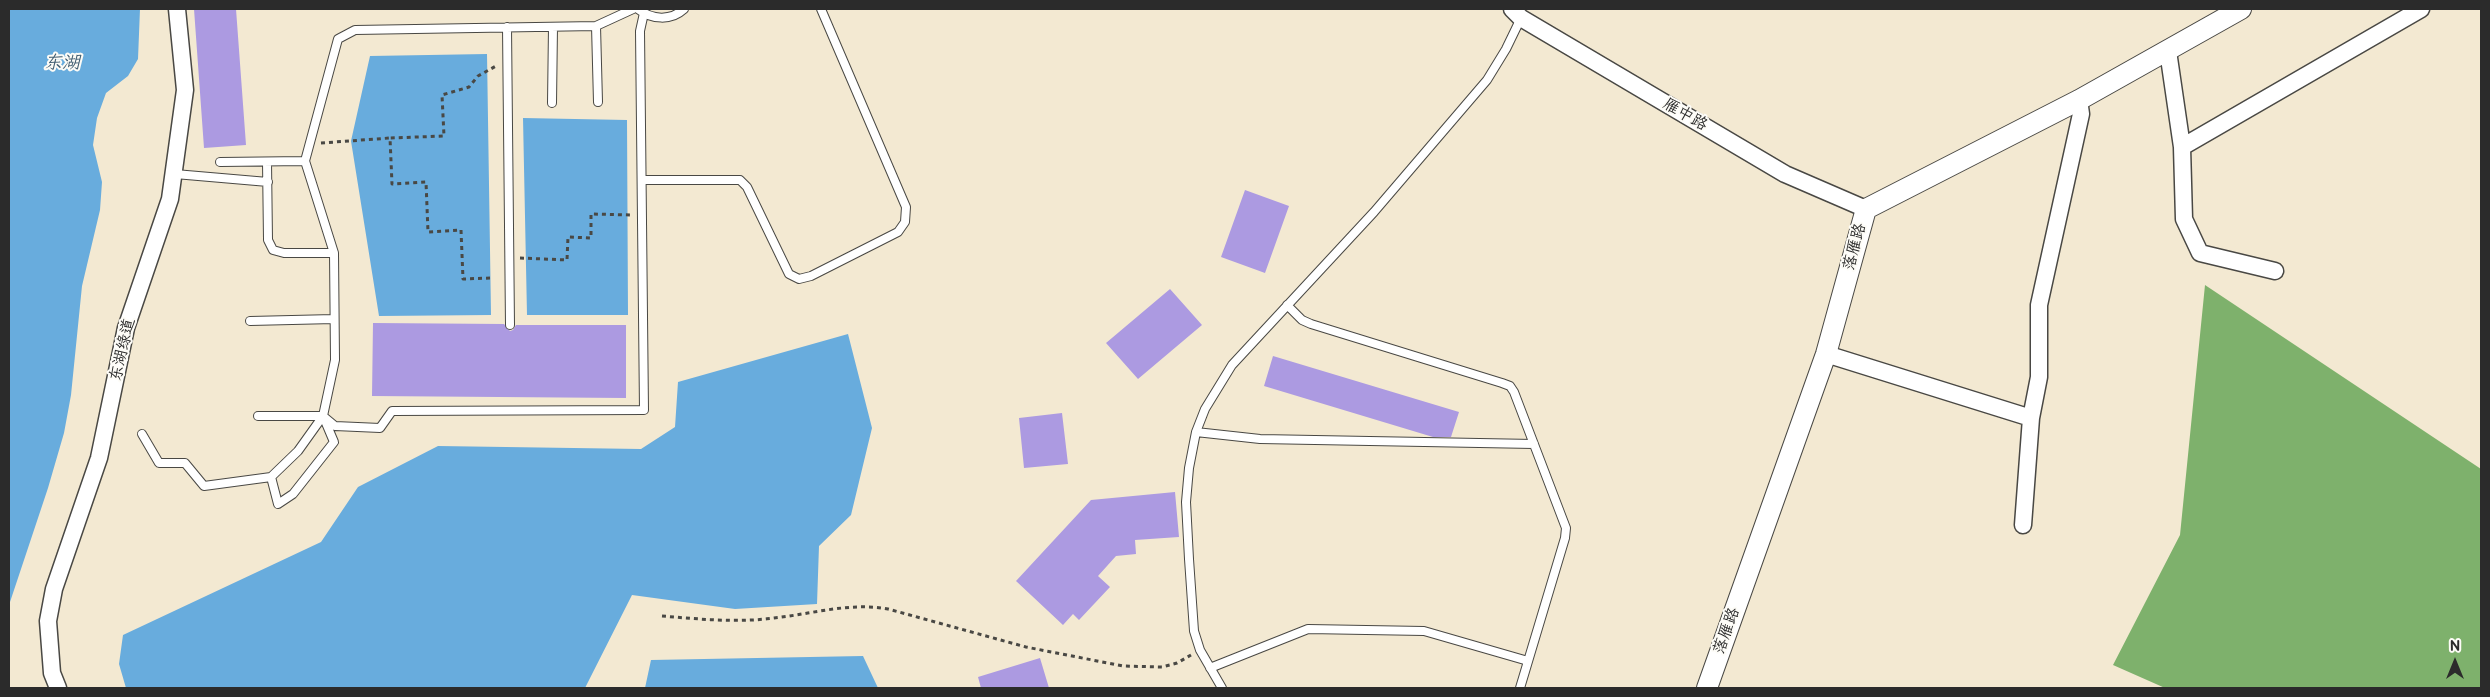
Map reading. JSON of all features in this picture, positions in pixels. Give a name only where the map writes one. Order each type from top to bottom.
[{"type":"street","name":"东湖绿道","points":[[58,688],[52,674],[48,620],[54,589],[99,458],[126,328],[170,199],[185,90],[177,9]]},
{"type":"street","name":"落雁路","points":[[1707,688],[1826,354],[1866,209],[2079,100],[2241,9]]},
{"type":"street","points":[[2182,147],[2421,9]]},
{"type":"street","name":"雁中路","points":[[1516,14],[1785,174],[1866,209]]},
{"type":"street","points":[[2168,51],[2182,147],[2184,220],[2200,253],[2275,271]]},
{"type":"street","points":[[2022,525],[2031,418],[2039,378],[2039,306],[2081,114],[2079,100]]},
{"type":"street","points":[[1826,354],[2031,418]]},
{"type":"lane","points":[[142,434],[159,463],[185,463],[204,486],[271,477],[298,451],[323,416],[335,360],[334,253],[305,161],[338,39],[356,30],[596,26],[633,9]]},
{"type":"lane","points":[[258,416],[323,416],[335,426],[380,428],[392,411],[644,410],[644,180],[641,11],[663,18],[673,16],[684,9]]},
{"type":"lane","points":[[644,180],[740,180],[747,187],[789,274],[799,279],[811,276],[898,232],[905,222],[906,208],[821,9]]},
{"type":"lane","points":[[1222,688],[1200,650],[1194,631],[1186,502],[1189,468],[1196,432],[1205,409],[1232,365],[1374,212],[1487,80],[1506,49],[1516,14]]},
{"type":"lane","points":[[596,26],[598,102]]},
{"type":"lane","points":[[507,27],[510,324]]},
{"type":"lane","points":[[552,103],[553,27]]},
{"type":"lane","points":[[220,162],[305,161]]},
{"type":"lane","points":[[267,162],[268,240],[273,250],[284,253],[334,253]]},
{"type":"lane","points":[[174,174],[268,182]]},
{"type":"lane","points":[[1287,305],[1302,320],[1311,324],[1510,386],[1566,528],[1566,538],[1520,688]]},
{"type":"lane","points":[[250,321],[334,319]]},
{"type":"lane","points":[[271,477],[278,504],[293,494],[334,442],[323,416]]},
{"type":"lane","points":[[1196,432],[1260,439],[1534,444]]},
{"type":"lane","points":[[1210,668],[1308,629],[1424,631],[1528,662]]},
{"type":"path","points":[[310,144],[444,136],[442,95],[469,87],[478,76],[508,59]]},
{"type":"path","points":[[390,138],[392,184],[426,182],[428,232],[460,230],[463,279],[490,278]]},
{"type":"path","points":[[509,258],[567,260],[568,237],[591,238],[591,214],[644,215]]},
{"type":"path","points":[[662,616],[725,620],[772,619],[867,605],[1026,646],[1123,666],[1162,667],[1177,663],[1200,650]]},
{"type":"green space","points":[[2205,285],[2481,469],[2481,688],[2165,688],[2113,665],[2180,535]]},
{"type":"water","name":"东湖","points":[[9,9],[140,9],[138,59],[128,76],[106,93],[97,118],[93,145],[102,182],[100,210],[82,286],[71,395],[64,433],[48,488],[9,605]]},
{"type":"water","points":[[487,54],[491,315],[379,316],[351,141],[370,56]]},
{"type":"water","points":[[523,118],[627,120],[628,315],[527,315]]},
{"type":"water","points":[[848,334],[872,428],[851,515],[819,546],[817,604],[735,609],[632,595],[585,688],[126,688],[119,664],[123,635],[321,542],[358,487],[438,446],[641,449],[675,427],[678,382]]},
{"type":"water","points":[[863,656],[878,688],[645,688],[651,660]]},
{"type":"building","points":[[194,9],[236,9],[246,145],[204,148]]},
{"type":"building","points":[[1245,190],[1289,206],[1265,273],[1221,257]]},
{"type":"building","points":[[1170,289],[1202,325],[1138,379],[1106,343]]},
{"type":"building","points":[[373,323],[504,324],[510,331],[516,325],[626,325],[626,398],[372,396]]},
{"type":"building","points":[[1273,356],[1459,412],[1451,437],[1433,437],[1264,386]]},
{"type":"building","points":[[1062,413],[1068,464],[1024,468],[1019,418]]},
{"type":"building","points":[[1175,492],[1179,537],[1135,540],[1136,554],[1116,556],[1098,576],[1110,587],[1079,620],[1073,614],[1063,625],[1016,581],[1091,500]]},
{"type":"building","points":[[1040,658],[1049,688],[981,688],[978,677]]}]
